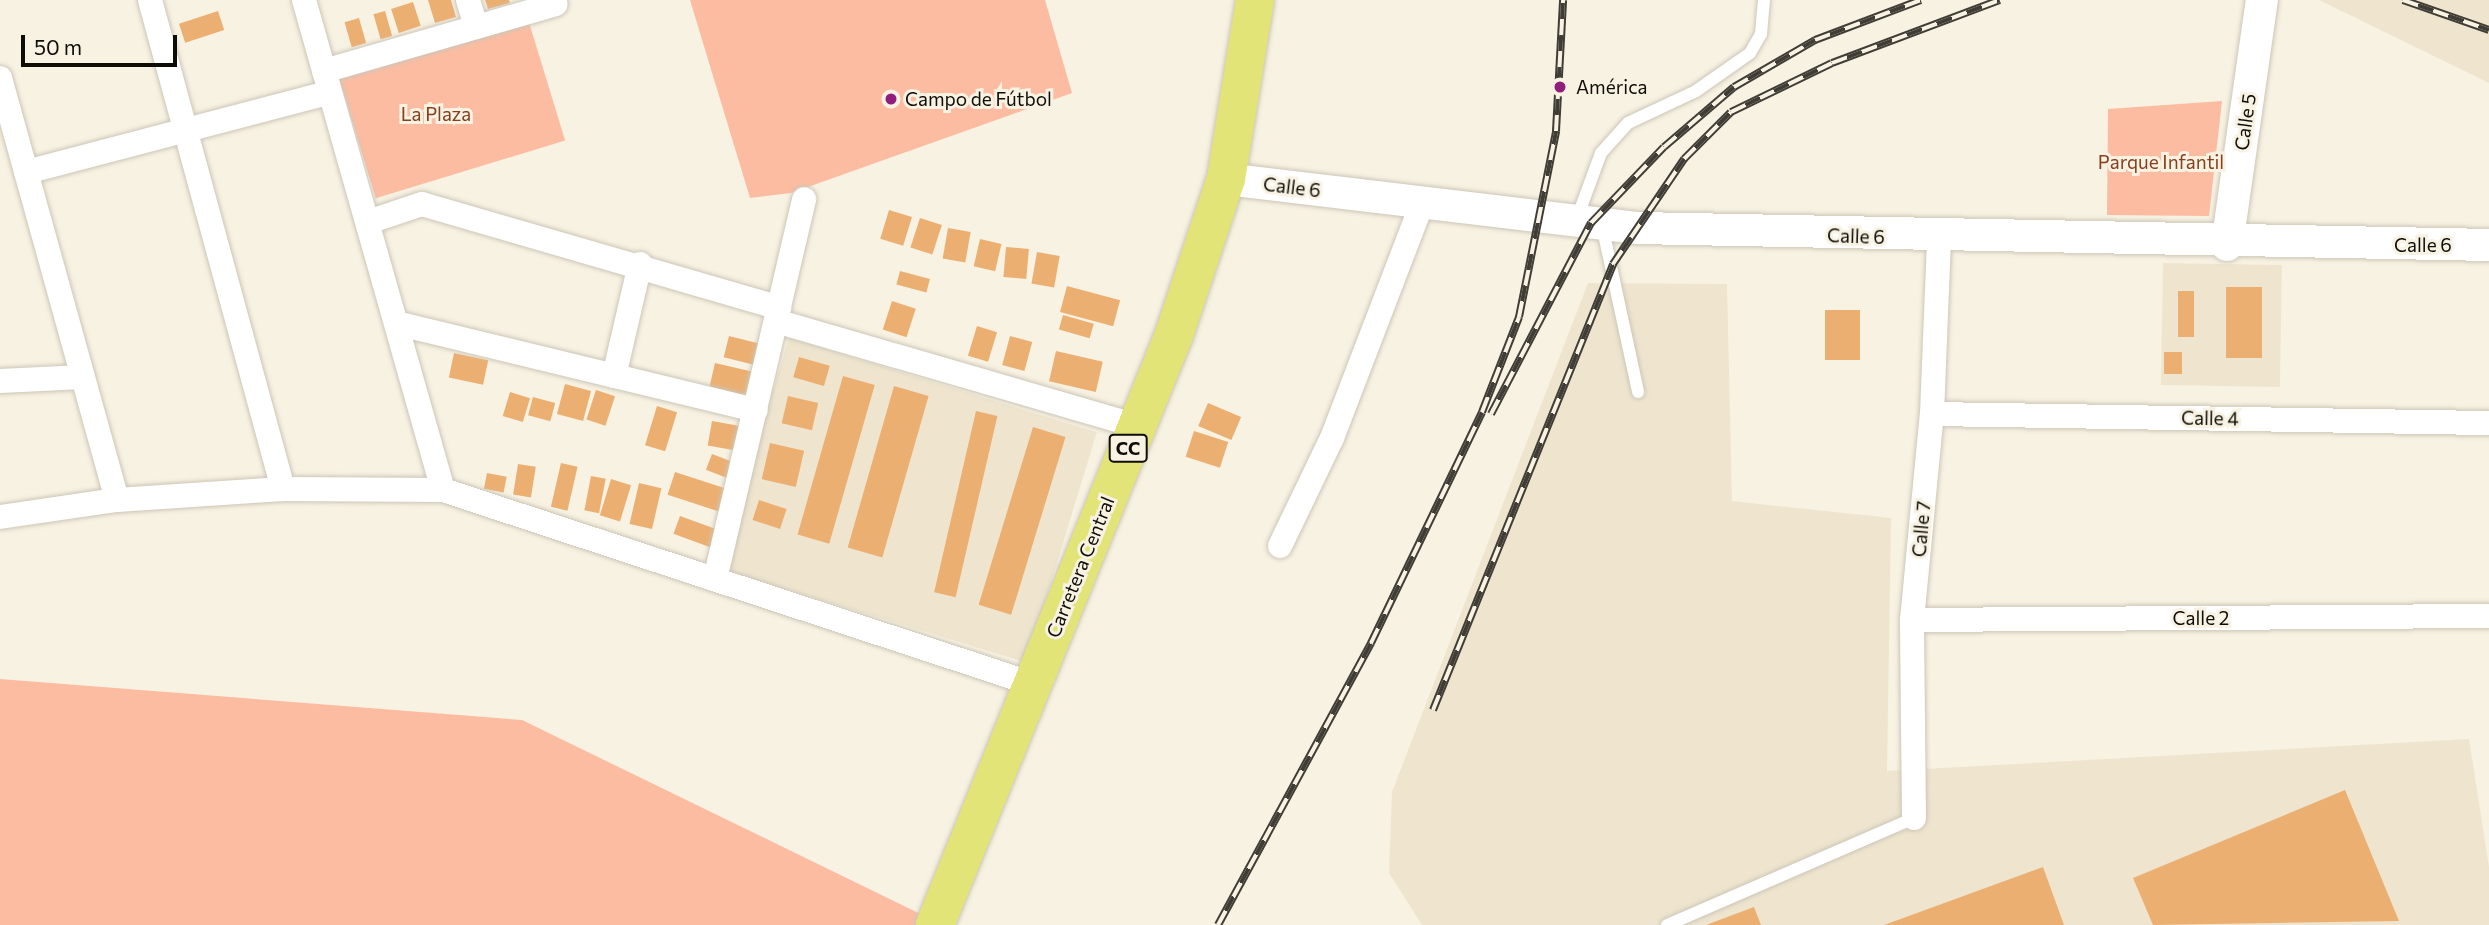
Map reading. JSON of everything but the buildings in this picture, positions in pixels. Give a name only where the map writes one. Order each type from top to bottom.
[{"type":"highway","name":"Carretera Central","points":[[935,925],[1137,426],[1226,179],[1255,0]]},
{"type":"street","points":[[150,0],[283,489]]},
{"type":"street","points":[[304,0],[400,324],[443,489]]},
{"type":"street","points":[[468,0],[476,27]]},
{"type":"street","name":"Calle 5","points":[[2227,245],[2262,0]]},
{"type":"street","points":[[26,172],[185,132],[476,27],[556,4]]},
{"type":"street","points":[[0,78],[117,500]]},
{"type":"street","name":"Calle 6","points":[[1226,179],[1589,223],[1939,239],[2227,245],[2489,245]]},
{"type":"street","points":[[716,575],[804,199]]},
{"type":"street","points":[[1280,546],[1332,438],[1422,203]]},
{"type":"street","points":[[370,221],[422,204],[640,264],[778,315],[1137,426]]},
{"type":"street","name":"Calle 7","points":[[1914,818],[1912,620],[1932,414],[1939,239]]},
{"type":"street","points":[[614,376],[640,264]]},
{"type":"street","points":[[400,324],[756,410]]},
{"type":"street","points":[[0,381],[83,377]]},
{"type":"street","name":"Calle 4","points":[[1932,414],[2489,423]]},
{"type":"street","points":[[0,517],[117,500],[283,489],[443,489],[716,575],[1033,684]]},
{"type":"street","name":"Calle 2","points":[[1912,620],[2489,616]]},
{"type":"lane","points":[[1638,392],[1589,223],[1601,153],[1628,123],[1696,91],[1750,53],[1761,34],[1764,0]]},
{"type":"lane","points":[[1667,925],[1914,818]]},
{"type":"shaded area","points":[[2319,0],[2489,0],[2489,83]]},
{"type":"shaded area","points":[[2163,263],[2282,265],[2280,387],[2161,385]]},
{"type":"shaded area","points":[[1588,283],[1727,284],[1732,501],[1891,518],[1887,771],[2469,739],[2489,867],[2489,925],[1422,925],[1389,873],[1392,792]]},
{"type":"shaded area","points":[[789,338],[1097,432],[1026,663],[719,568]]},
{"type":"green space","name":"Campo de Fútbol","points":[[690,0],[1045,0],[1072,93],[791,193],[750,198]]},
{"type":"green space","name":"La Plaza","points":[[528,19],[565,140],[376,198],[339,77]]},
{"type":"green space","name":"Parque Infantil","points":[[2222,101],[2209,216],[2107,215],[2108,109]]},
{"type":"green space","points":[[0,679],[522,720],[943,925],[0,925]]},
{"type":"railway","points":[[1218,925],[1371,643],[1482,412],[1519,317],[1556,131],[1563,0]]},
{"type":"railway","points":[[1491,414],[1591,223],[1664,147],[1734,87],[1815,40],[1921,0]]},
{"type":"railway","points":[[1433,710],[1613,264],[1684,159],[1731,112],[1832,63],[2000,0]]},
{"type":"railway","points":[[2403,0],[2489,30]]},
{"type":"place","name":"América","points":[[1560,87]]},
{"type":"place","name":"Campo de Fútbol","points":[[891,99]]}]
